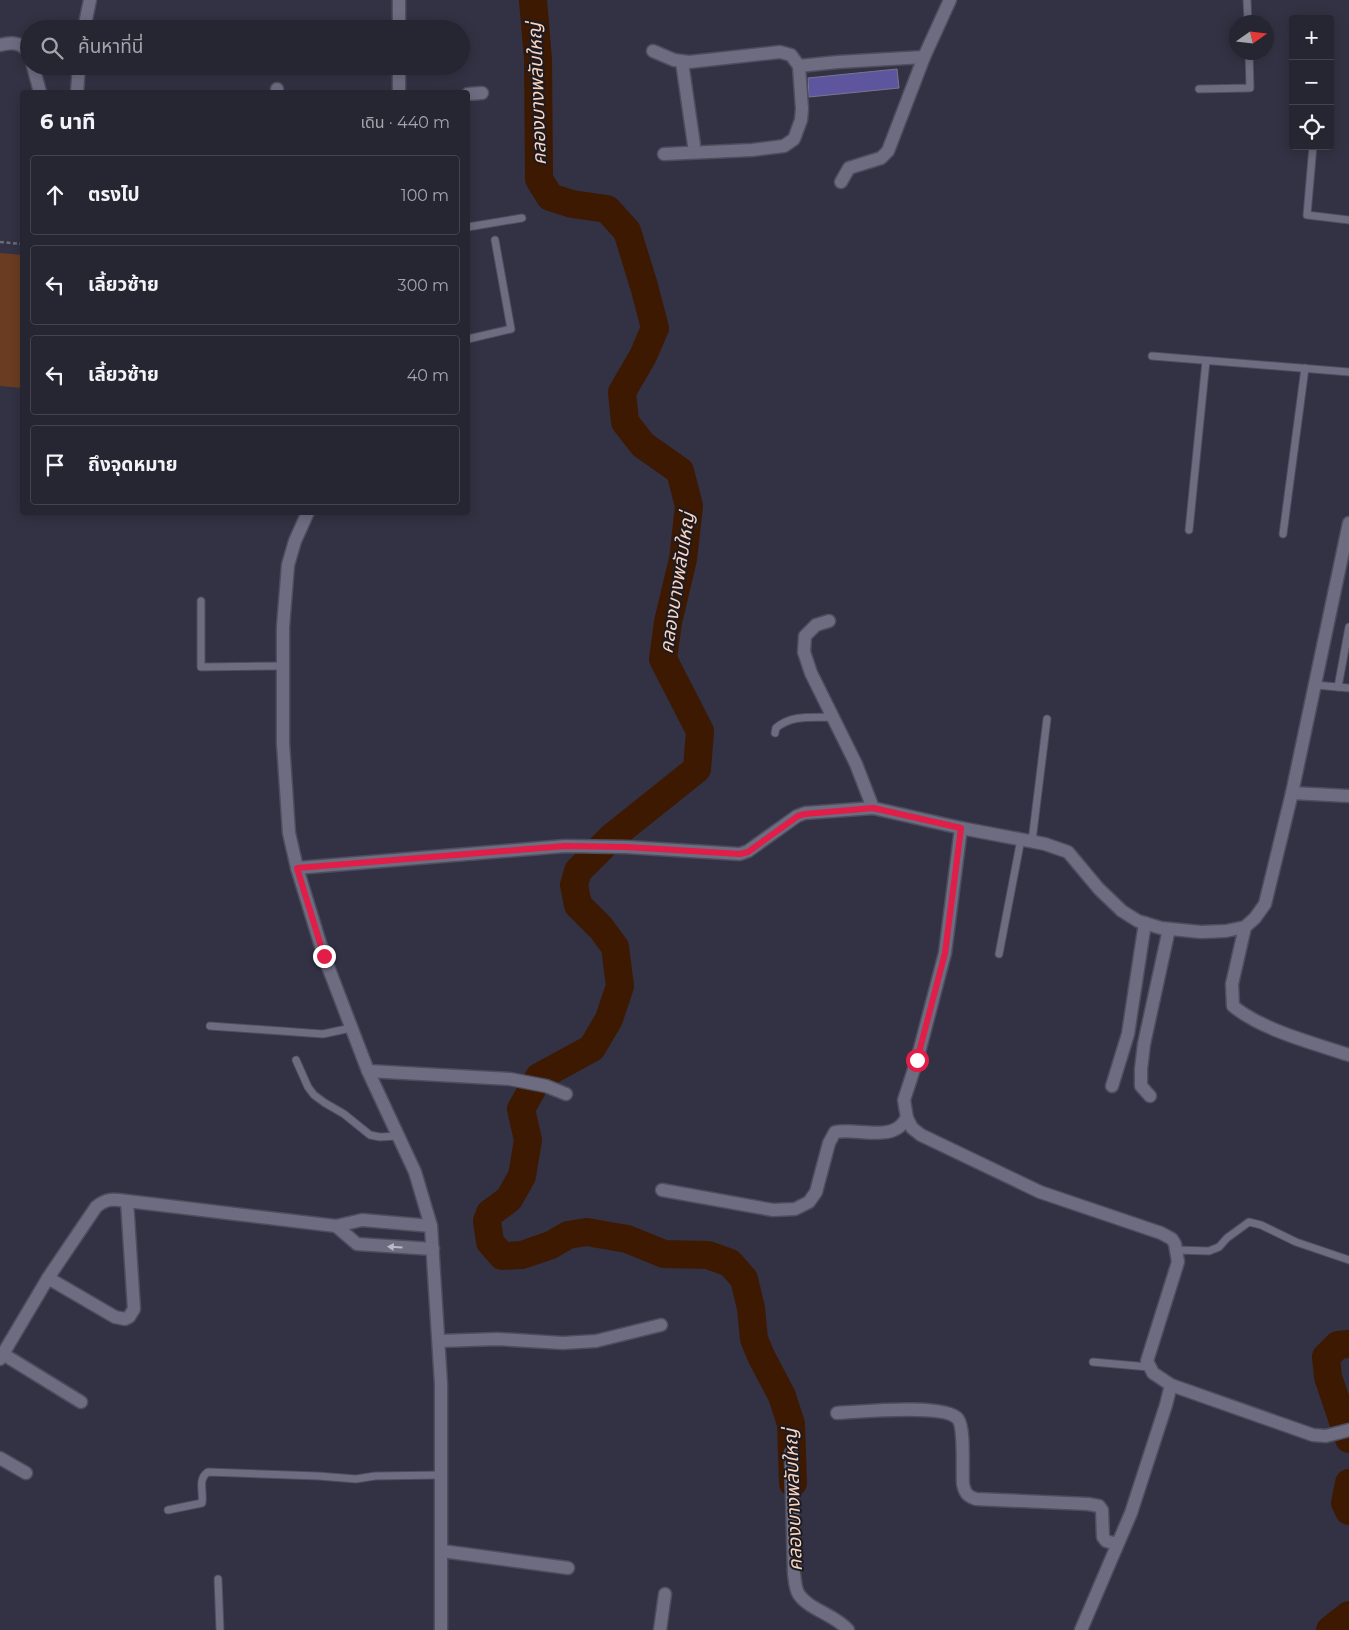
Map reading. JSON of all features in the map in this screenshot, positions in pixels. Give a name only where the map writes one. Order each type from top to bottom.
[{"type":"street","points":[[86,20],[90,0]]},
{"type":"street","points":[[399,0],[399,20]]},
{"type":"street","points":[[841,182],[849,168],[881,158],[888,151],[924,57],[950,0]]},
{"type":"street","points":[[0,45],[10,42],[20,45]]},
{"type":"street","points":[[653,51],[682,62],[780,52],[792,54],[799,66],[801,120],[794,139],[784,146],[752,150],[664,154]]},
{"type":"street","points":[[799,66],[924,57]]},
{"type":"street","points":[[682,62],[694,145]]},
{"type":"street","points":[[35,75],[39,90]]},
{"type":"street","points":[[77,90],[78,75]]},
{"type":"street","points":[[398,90],[399,75]]},
{"type":"street","points":[[470,94],[482,93]]},
{"type":"street","points":[[307,515],[295,541],[288,565],[283,627],[284,763],[289,833],[297,868],[324,956],[368,1071],[414,1172],[428,1211],[431,1226],[442,1384],[441,1630]]},
{"type":"street","points":[[297,868],[565,846],[626,847],[740,854],[748,852],[798,816],[873,808],[961,828],[1045,844],[1068,852],[1122,911],[1138,921],[1169,929],[1210,932],[1226,931],[1245,926],[1255,918],[1265,904],[1292,793],[1349,522]]},
{"type":"street","points":[[829,621],[816,625],[805,636],[804,652],[811,673],[856,764],[873,808]]},
{"type":"street","points":[[1292,793],[1349,796]]},
{"type":"street","points":[[961,828],[945,953],[917,1060],[904,1100],[907,1118],[912,1128],[921,1135],[1040,1192],[1161,1233],[1172,1239],[1178,1262],[1147,1361],[1153,1373],[1171,1385],[1313,1435],[1326,1436],[1349,1430]]},
{"type":"street","points":[[1112,1086],[1128,1034],[1145,923]]},
{"type":"street","points":[[1245,926],[1232,984],[1233,1006],[1244,1015],[1272,1028],[1349,1055]]},
{"type":"street","points":[[1150,1096],[1141,1083],[1142,1061],[1169,929]]},
{"type":"street","points":[[368,1071],[510,1079],[546,1086],[566,1094]]},
{"type":"street","points":[[662,1190],[773,1210],[795,1209],[809,1202],[816,1192],[829,1143],[834,1132],[844,1130],[887,1132],[899,1127],[907,1118]]},
{"type":"street","points":[[81,1402],[1,1356],[48,1278],[96,1207],[104,1200],[112,1198],[127,1202],[336,1226],[362,1220],[431,1226]]},
{"type":"street","points":[[48,1278],[115,1317],[125,1319],[129,1317],[134,1309],[127,1202]]},
{"type":"street","points":[[336,1226],[357,1244],[433,1249]]},
{"type":"street","points":[[439,1341],[498,1339],[563,1343],[596,1341],[661,1325]]},
{"type":"street","points":[[1081,1630],[1131,1513],[1171,1385]]},
{"type":"street","points":[[837,1414],[929,1409],[948,1413],[958,1419],[962,1428],[963,1484],[964,1491],[969,1497],[976,1499],[1099,1506],[1102,1510],[1103,1537],[1118,1544]]},
{"type":"street","points":[[791,1453],[794,1574],[797,1592],[804,1600],[834,1618],[848,1630]]},
{"type":"street","points":[[0,1458],[26,1473]]},
{"type":"street","points":[[442,1551],[568,1568]]},
{"type":"street","points":[[660,1630],[665,1594]]},
{"type":"lane","points":[[1247,0],[1248,15]]},
{"type":"lane","points":[[1199,89],[1250,88],[1249,60]]},
{"type":"lane","points":[[1313,150],[1307,215],[1349,220]]},
{"type":"lane","points":[[470,228],[522,218]]},
{"type":"lane","points":[[470,339],[511,329],[495,240]]},
{"type":"lane","points":[[1152,356],[1349,372]]},
{"type":"lane","points":[[1189,530],[1206,361]]},
{"type":"lane","points":[[1283,534],[1305,368]]},
{"type":"lane","points":[[200,601],[201,668],[283,666]]},
{"type":"lane","points":[[1338,687],[1349,627]]},
{"type":"lane","points":[[1315,685],[1349,688]]},
{"type":"lane","points":[[775,733],[776,728],[781,724],[795,718],[833,717]]},
{"type":"lane","points":[[999,954],[1026,840],[1047,719]]},
{"type":"lane","points":[[210,1026],[323,1034],[351,1028]]},
{"type":"lane","points":[[296,1060],[308,1087],[314,1095],[344,1114],[370,1135],[380,1137],[398,1136]]},
{"type":"lane","points":[[1176,1250],[1209,1251],[1219,1247],[1227,1238],[1249,1222],[1261,1225],[1296,1242],[1349,1260]]},
{"type":"lane","points":[[1093,1362],[1149,1367]]},
{"type":"lane","points":[[168,1510],[202,1503],[202,1480],[203,1475],[208,1472],[356,1479],[375,1476],[442,1475]]},
{"type":"lane","points":[[218,1579],[220,1630]]},
{"type":"path","points":[[0,242],[20,244]]},
{"type":"shaded area","points":[[0,253],[20,255],[20,388],[0,386]]},
{"type":"building","points":[[897,69],[899,88],[809,97],[808,78]]},
{"type":"waterway","name":"คลองบางพลับใหญ่","points":[[533,0],[538,59],[539,179],[550,197],[572,204],[607,209],[627,231],[655,328],[643,356],[622,392],[625,422],[643,445],[680,471],[689,506],[683,559],[668,622],[663,659],[700,731],[697,769],[612,837],[578,871],[574,885],[578,905],[601,928],[615,947],[620,986],[609,1019],[592,1048],[539,1077],[521,1109],[528,1140],[522,1176],[509,1199],[490,1213],[487,1221],[490,1242],[502,1256],[522,1255],[551,1245],[568,1235],[587,1232],[627,1239],[664,1254],[708,1255],[730,1263],[744,1279],[751,1308],[754,1339],[782,1396],[791,1424],[793,1483]]},
{"type":"waterway","points":[[1349,1344],[1338,1345],[1326,1357],[1328,1377],[1349,1439]]},
{"type":"waterway","points":[[1349,1483],[1345,1503],[1349,1511]]},
{"type":"waterway","points":[[1330,1630],[1349,1615]]},
{"type":"route","points":[[324,956],[297,868],[565,846],[626,847],[740,854],[748,852],[798,816],[873,808],[961,828],[945,953],[917,1060]]}]
